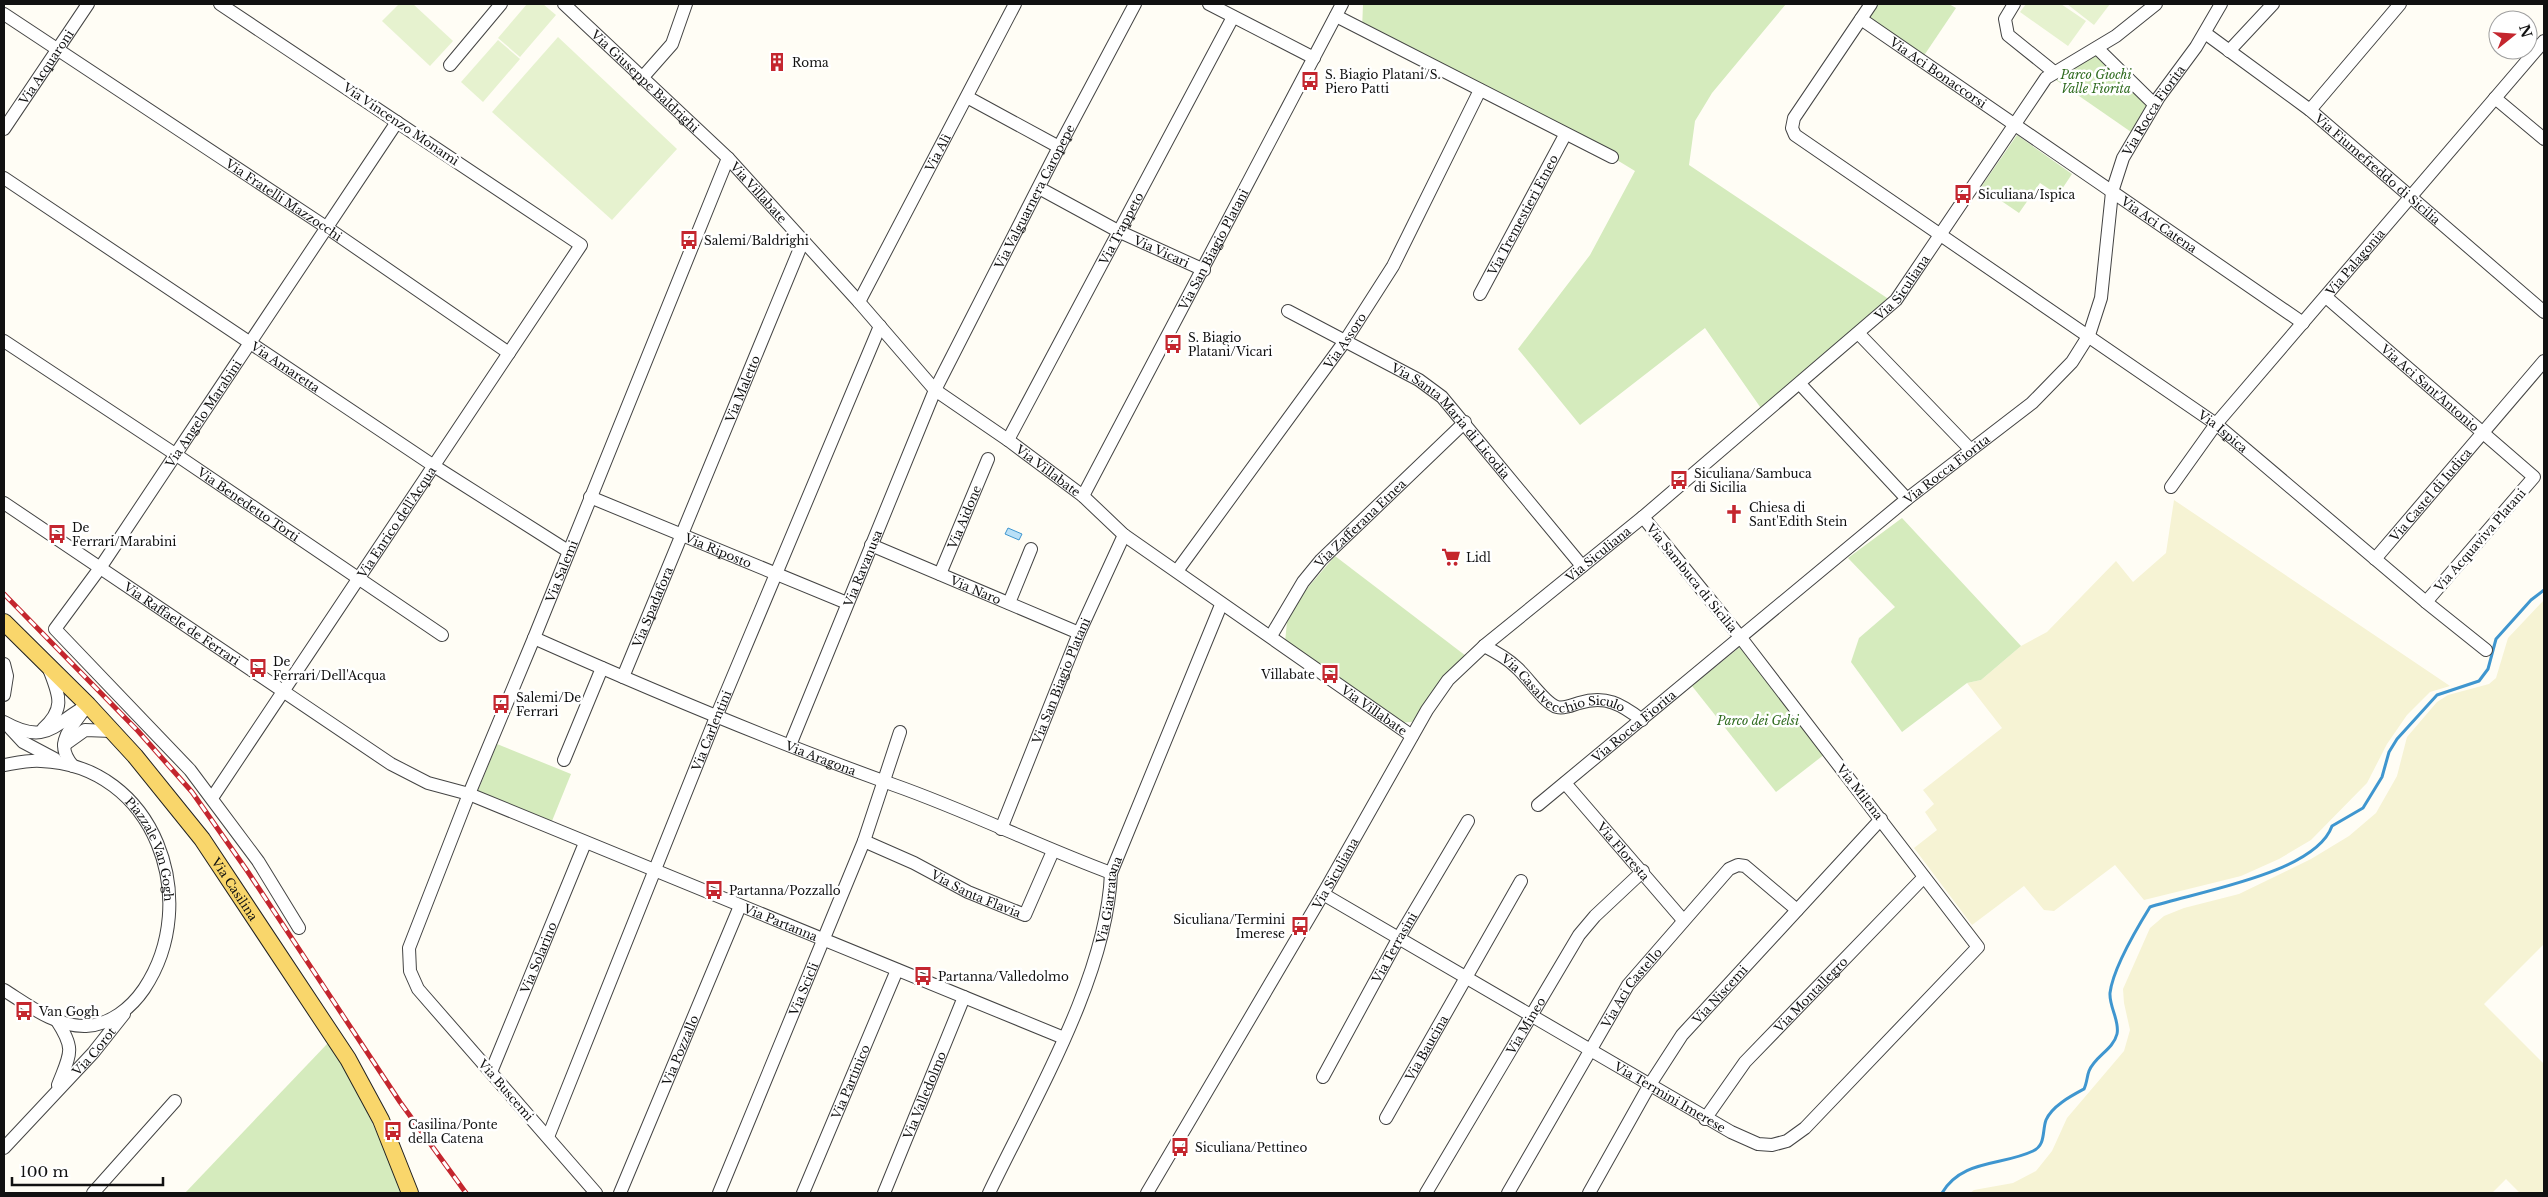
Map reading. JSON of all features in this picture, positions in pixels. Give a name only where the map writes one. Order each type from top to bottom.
[{"type":"main road","name":"Via Casilina","points":[[4,622],[88,705],[149,771],[184,815],[328,1027],[376,1110],[410,1193]]},
{"type":"street","name":"Via Acquaroni","points":[[4,129],[88,4]]},
{"type":"street","name":"Via Vincenzo Monamì","points":[[220,4],[581,245]]},
{"type":"street","points":[[450,65],[501,4]]},
{"type":"street","name":"Via Giuseppe Baldrighi","points":[[564,4],[728,158]]},
{"type":"street","points":[[642,78],[672,44],[686,4]]},
{"type":"street","name":"Via Alì","points":[[859,302],[1015,4]]},
{"type":"street","name":"Via Valguarnera Caropepe","points":[[935,390],[1059,147],[1135,4]]},
{"type":"street","points":[[1208,4],[1314,58]]},
{"type":"street","name":"Via San Biagio Platani","points":[[1083,496],[1204,270],[1342,4]]},
{"type":"street","points":[[1861,19],[1871,4]]},
{"type":"street","points":[[2014,4],[2005,19],[2008,35],[2054,72]]},
{"type":"street","name":"Via Siculiana","points":[[1147,1193],[1323,894],[1440,690],[1484,646],[1644,517],[1859,334],[1896,300],[1942,235],[2044,80],[2054,72],[2096,48],[2156,4]]},
{"type":"street","name":"Via Rocca Fiorita","points":[[1538,805],[1907,499],[2038,398],[2072,362],[2089,335],[2104,286],[2112,192],[2126,151],[2154,104],[2205,33],[2221,4]]},
{"type":"street","points":[[2229,51],[2272,4]]},
{"type":"street","points":[[2310,110],[2400,4]]},
{"type":"street","name":"Via Fratelli Mazzocchi","points":[[4,14],[326,227],[509,352]]},
{"type":"street","points":[[1336,16],[1565,135],[1612,157]]},
{"type":"street","name":"Via Trappeto","points":[[1008,440],[1233,17]]},
{"type":"street","name":"Via Aci Bonaccorsi","points":[[1861,19],[2016,124]]},
{"type":"street","name":"Via Ispica","points":[[1861,19],[1794,118],[1792,128],[1797,137],[2089,335],[2216,424],[2426,602],[2486,650]]},
{"type":"street","name":"Via Fiumefreddo di Sicilia","points":[[2205,33],[2310,110],[2544,312]]},
{"type":"street","name":"Via Palagonia","points":[[2171,487],[2216,424],[2544,42]]},
{"type":"street","points":[[2096,48],[2154,104]]},
{"type":"street","name":"Via Assoro","points":[[1178,571],[1345,340],[1393,266],[1480,90]]},
{"type":"street","points":[[966,97],[1059,147]]},
{"type":"street","points":[[2495,98],[2544,139]]},
{"type":"street","name":"Via Angelo Marabini","points":[[212,798],[176,755],[55,629],[100,568],[397,122]]},
{"type":"street","name":"Via Aci Catena","points":[[2016,124],[2303,323]]},
{"type":"street","name":"Via Tremestieri Etneo","points":[[1480,294],[1565,135]]},
{"type":"street","name":"Via Villabate","points":[[728,158],[859,302],[935,390],[1008,440],[1083,496],[1124,534],[1178,571],[1221,605],[1271,636],[1412,736]]},
{"type":"street","name":"Via Salemi","points":[[416,986],[409,964],[411,940],[728,158]]},
{"type":"street","name":"Via Amaretta","points":[[4,178],[252,342],[434,466],[568,551]]},
{"type":"street","name":"Via Vicari","points":[[1039,188],[1118,231],[1204,270]]},
{"type":"street","name":"Via Maletto","points":[[682,536],[804,241]]},
{"type":"street","name":"Via Enrico dell'Acqua","points":[[212,798],[581,245]]},
{"type":"street","name":"Via Aci Sant'Antonio","points":[[2326,297],[2483,435],[2534,477]]},
{"type":"street","name":"Via Santa Maria di Licodia","points":[[1288,311],[1419,380],[1442,397],[1465,422],[1582,566]]},
{"type":"street","name":"Via Carlentini","points":[[548,1137],[716,717],[880,326]]},
{"type":"street","points":[[1859,334],[1970,449]]},
{"type":"street","name":"Via Benedetto Torti","points":[[4,341],[360,578],[442,635]]},
{"type":"street","name":"Via Castel di Iudica","points":[[2375,559],[2483,435],[2544,361]]},
{"type":"street","points":[[1800,384],[1907,499]]},
{"type":"street","name":"Via Ravanusa","points":[[790,745],[935,390]]},
{"type":"street","name":"Via Zafferana Etnea","points":[[1271,636],[1303,582],[1321,560],[1465,422]]},
{"type":"street","name":"Via Aidone","points":[[940,574],[988,459]]},
{"type":"street","name":"Via Acquaviva Platani","points":[[2426,602],[2534,477]]},
{"type":"street","name":"Via Riposto","points":[[590,497],[847,604]]},
{"type":"street","name":"Via Raffaele de Ferrari","points":[[4,504],[399,768],[428,783],[469,794]]},
{"type":"street","name":"Via Sambuca di Sicilia","points":[[1644,517],[1741,638]]},
{"type":"street","name":"Via San Biagio Platani","points":[[1001,829],[1079,633],[1124,534]]},
{"type":"street","name":"Via Spadafora","points":[[623,678],[682,536]]},
{"type":"street","name":"Via Naro","points":[[871,545],[1079,633]]},
{"type":"street","points":[[1009,603],[1031,549]]},
{"type":"street","name":"Via Giarratana","points":[[989,1193],[1064,1038],[1091,970],[1108,911],[1111,873],[1221,605]]},
{"type":"street","name":"Via Aragona","points":[[534,638],[716,717],[1111,873]]},
{"type":"street","name":"Via Milena","points":[[1741,638],[1978,947]]},
{"type":"street","name":"Via Casalvecchio Siculo","points":[[1484,646],[1514,665],[1552,706],[1565,708],[1589,700],[1608,700],[1620,704],[1642,720]]},
{"type":"street","points":[[4,664],[7,680],[4,695]]},
{"type":"street","points":[[39,732],[53,719],[60,704],[47,664]]},
{"type":"street","points":[[564,760],[602,668]]},
{"type":"street","points":[[4,722],[23,731],[39,732],[56,727],[88,705]]},
{"type":"street","points":[[73,766],[65,756],[64,745],[70,729],[88,705]]},
{"type":"street","points":[[4,722],[19,738],[34,749],[73,766]]},
{"type":"street","points":[[64,745],[85,730],[112,731]]},
{"type":"street","name":"Via Scicli","points":[[718,1193],[864,841],[900,732]]},
{"type":"street","name":"Piazzale Van Gogh","points":[[4,764],[41,761],[73,766],[106,782],[133,804],[154,835],[166,868],[170,906],[165,941],[153,973],[129,1007],[115,1017],[93,1025],[79,1026],[57,1021],[4,990]]},
{"type":"street","name":"Via Floresta","points":[[1565,783],[1683,920]]},
{"type":"street","name":"Via Partanna","points":[[469,794],[654,872],[1064,1038]]},
{"type":"street","points":[[212,798],[267,875],[300,928]]},
{"type":"street","name":"Via Niscemi","points":[[1589,1193],[1649,1086],[1686,1030],[1881,819]]},
{"type":"street","name":"Via Terrasini","points":[[1323,1077],[1398,939],[1468,821]]},
{"type":"street","name":"Via Santa Flavia","points":[[864,841],[968,892],[1025,915],[1053,851]]},
{"type":"street","name":"Via Solarino","points":[[491,1072],[585,843]]},
{"type":"street","name":"Via Aci Castello","points":[[1508,1193],[1628,985],[1728,869],[1738,865],[1748,868],[1797,910]]},
{"type":"street","name":"Via Mineo","points":[[1426,1193],[1530,1014],[1586,926],[1642,871]]},
{"type":"street","name":"Via Montallegro","points":[[1705,1119],[1745,1062],[1924,877]]},
{"type":"street","name":"Via Baucina","points":[[1386,1118],[1468,978],[1521,881]]},
{"type":"street","name":"Via Termini Imerese","points":[[1323,894],[1590,1049],[1705,1119],[1758,1144],[1780,1144],[1794,1137],[1978,947]]},
{"type":"street","name":"Via Pozzallo","points":[[620,1193],[740,906]]},
{"type":"street","name":"Via Partinico","points":[[803,1193],[897,970]]},
{"type":"street","name":"Via Buscemi","points":[[416,986],[596,1193]]},
{"type":"street","name":"Via Valledolmo","points":[[884,1193],[964,997]]},
{"type":"street","name":"Via Corot","points":[[4,1148],[93,1053],[129,1007]]},
{"type":"street","name":"Via Corot","points":[[55,1092],[70,1048],[67,1037],[57,1021]]},
{"type":"street","points":[[93,1193],[175,1101]]},
{"type":"shaded area","points":[[2174,500],[2450,686],[2430,692],[2407,715],[2387,744],[2367,783],[2311,840],[2279,859],[2241,876],[2144,900],[2115,865],[2054,911],[2044,910],[2024,886],[1972,925],[1914,848],[1937,830],[1925,812],[1934,804],[1923,790],[2002,728],[1967,683],[1981,680],[2021,646],[2047,632],[2116,561],[2133,582],[2166,553]]},
{"type":"shaded area","points":[[2544,600],[2544,944],[2484,1004],[2544,1064],[2544,1193],[2520,1193],[2506,1179],[2492,1193],[1970,1193],[1974,1190],[2013,1183],[2036,1171],[2052,1151],[2067,1118],[2124,1051],[2130,1030],[2123,989],[2150,928],[2164,916],[2184,908],[2239,894],[2311,859],[2349,836],[2376,813],[2397,776],[2407,737],[2437,702],[2448,695],[2489,684],[2496,678],[2508,638]]},
{"type":"green space","points":[[399,4],[413,4],[453,41],[430,66],[382,21]]},
{"type":"green space","points":[[527,4],[543,4],[556,15],[520,57],[498,38]]},
{"type":"green space","points":[[1363,4],[1786,4],[1712,93],[1695,121],[1689,165],[1890,300],[1765,414],[1705,328],[1580,425],[1518,349],[1590,255],[1635,171],[1612,157],[1362,30]]},
{"type":"green space","points":[[1877,4],[1949,4],[1956,8],[1923,57],[1866,19]]},
{"type":"green space","points":[[2026,4],[2061,4],[2086,21],[2068,46],[2020,12]]},
{"type":"green space","points":[[2067,4],[2110,4],[2094,25]]},
{"type":"green space","points":[[558,37],[677,149],[612,220],[492,112]]},
{"type":"green space","points":[[498,40],[520,59],[483,102],[461,82]]},
{"type":"green space","name":"Parco Giochi Valle Fiorita","points":[[2099,53],[2153,104],[2134,134],[2056,80]]},
{"type":"green space","points":[[2017,135],[2072,174],[2058,195],[2040,183],[2019,213],[1981,187]]},
{"type":"green space","points":[[1902,518],[2021,646],[1981,680],[1967,683],[1902,732],[1851,662],[1859,638],[1895,607],[1848,558]]},
{"type":"green space","points":[[1335,556],[1466,656],[1412,722],[1396,723],[1285,642],[1287,622],[1304,592]]},
{"type":"green space","name":"Parco dei Gelsi","points":[[1740,647],[1825,754],[1776,792],[1692,686]]},
{"type":"green space","points":[[497,744],[571,774],[552,821],[478,791]]},
{"type":"green space","points":[[328,1043],[360,1097],[402,1193],[185,1193]]},
{"type":"water","points":[[1008,528],[1022,534],[1019,540],[1005,534]]},
{"type":"waterway","points":[[1942,1193],[1950,1182],[1960,1174],[1983,1165],[2021,1156],[2033,1151],[2042,1141],[2046,1120],[2053,1110],[2062,1102],[2084,1089],[2088,1073],[2095,1061],[2115,1040],[2118,1029],[2110,998],[2112,983],[2126,948],[2150,907],[2252,879],[2279,869],[2303,857],[2321,843],[2332,826],[2363,808],[2382,777],[2389,752],[2397,739],[2437,695],[2479,681],[2488,669],[2496,639],[2531,600],[2544,590]]},
{"type":"railway","points":[[4,594],[138,731],[192,792],[248,872],[400,1102],[466,1193]]},
{"type":"place","name":"Roma","points":[[777,62]]},
{"type":"place","name":"S. Biagio Platani/S. Piero Patti","points":[[1310,81]]},
{"type":"place","name":"Siculiana/Ispica","points":[[1963,194]]},
{"type":"place","name":"Salemi/Baldrighi","points":[[689,240]]},
{"type":"place","name":"S. Biagio Platani/Vicari","points":[[1173,344]]},
{"type":"place","name":"Siculiana/Sambuca di Sicilia","points":[[1679,480]]},
{"type":"place","name":"Chiesa di Sant'Edith Stein","points":[[1734,514]]},
{"type":"place","name":"De Ferrari/Marabini","points":[[57,534]]},
{"type":"place","name":"Lidl","points":[[1451,557]]},
{"type":"place","name":"De Ferrari/Dell'Acqua","points":[[258,668]]},
{"type":"place","name":"Villabate","points":[[1330,674]]},
{"type":"place","name":"Salemi/De Ferrari","points":[[501,704]]},
{"type":"place","name":"Partanna/Pozzallo","points":[[714,890]]},
{"type":"place","name":"Siculiana/Termini Imerese","points":[[1300,926]]},
{"type":"place","name":"Partanna/Valledolmo","points":[[923,976]]},
{"type":"place","name":"Van Gogh","points":[[24,1011]]},
{"type":"place","name":"Casilina/Ponte della Catena","points":[[393,1131]]},
{"type":"place","name":"Siculiana/Pettineo","points":[[1180,1147]]}]
